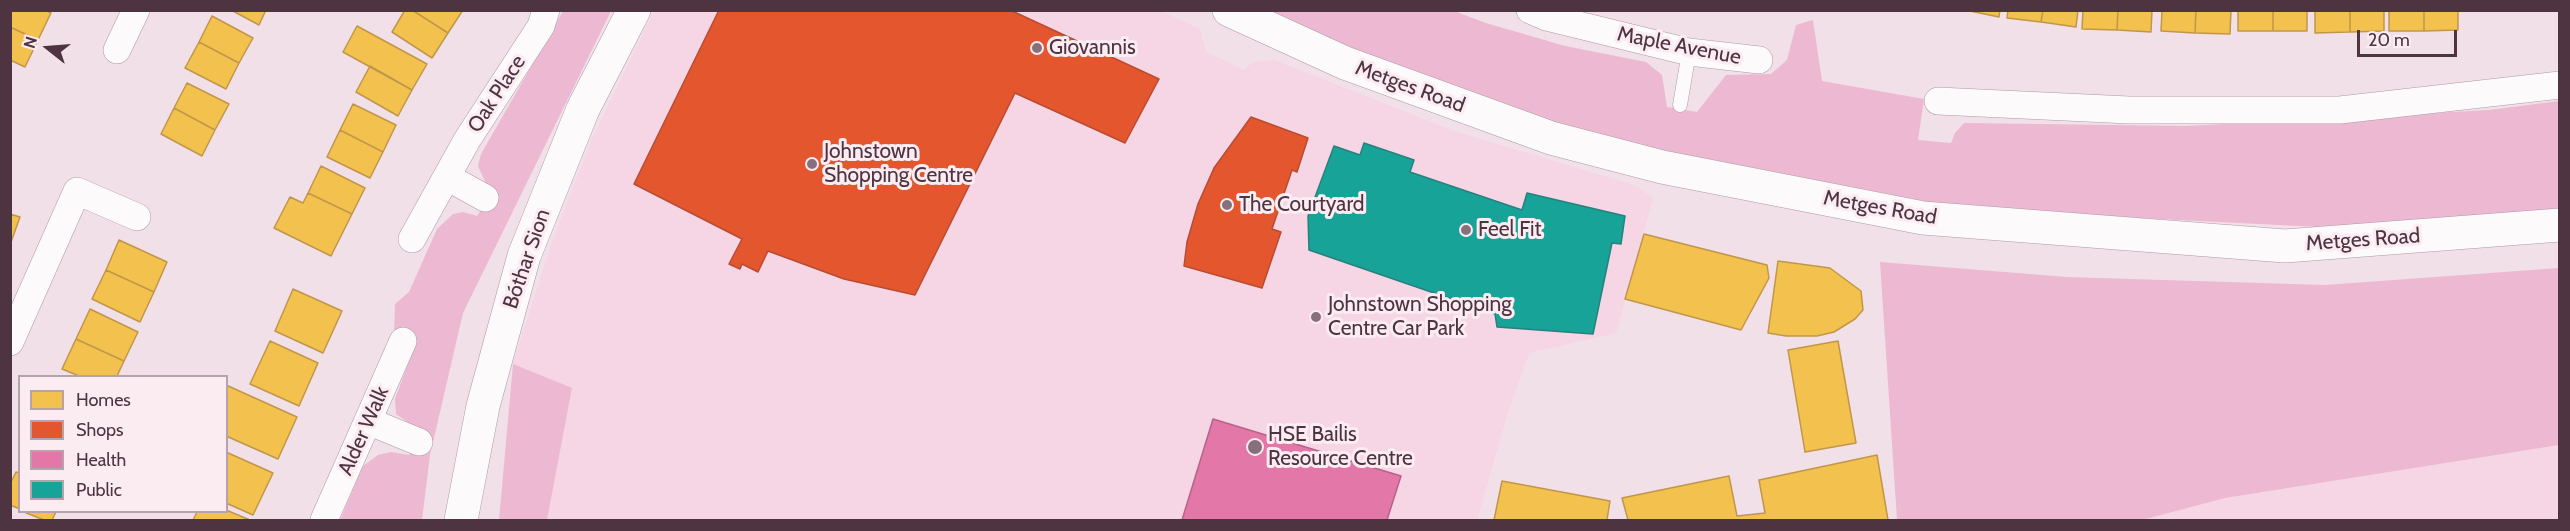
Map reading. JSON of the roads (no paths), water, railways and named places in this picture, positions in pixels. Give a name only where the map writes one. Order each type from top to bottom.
[{"type":"street","points":[[117,50],[136,10]]},
{"type":"street","name":"Oak Place","points":[[412,239],[467,140],[540,26],[546,10]]},
{"type":"street","name":"Bóthar Sion","points":[[460,520],[483,406],[524,256],[583,110],[633,10]]},
{"type":"street","name":"Metges Road","points":[[1229,10],[1345,63],[1551,138],[1662,167],[1923,218],[2285,246],[2559,225]]},
{"type":"street","name":"Maple Avenue","points":[[1530,10],[1546,17],[1689,52],[1759,60]]},
{"type":"street","points":[[1938,100],[2129,110],[2340,110],[2559,85]]},
{"type":"street","points":[[447,177],[485,198]]},
{"type":"street","points":[[10,342],[77,191],[138,217]]},
{"type":"street","name":"Alder Walk","points":[[324,520],[403,341]]},
{"type":"street","points":[[368,421],[419,442]]},
{"type":"lane","points":[[1680,105],[1689,52]]},
{"type":"place","name":"Giovannis","points":[[1037,48]]},
{"type":"place","name":"Johnstown Shopping Centre","points":[[812,164]]},
{"type":"place","name":"The Courtyard","points":[[1227,205]]},
{"type":"place","name":"Feel Fit","points":[[1466,230]]},
{"type":"place","name":"Johnstown Shopping Centre Car Park","points":[[1316,317]]},
{"type":"place","name":"HSE Bailis Resource Centre","points":[[1255,447]]}]
